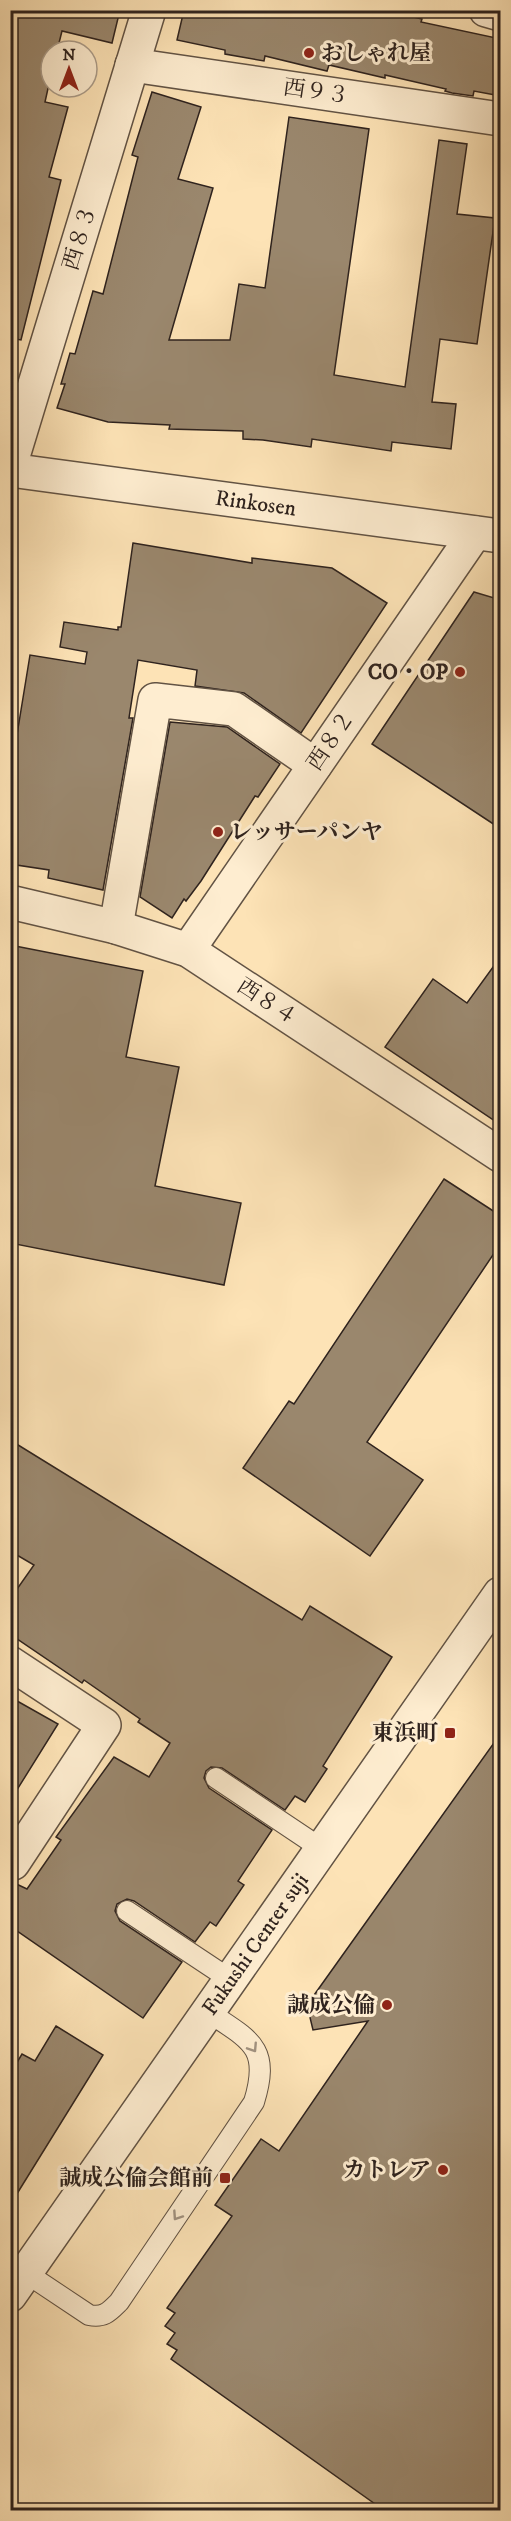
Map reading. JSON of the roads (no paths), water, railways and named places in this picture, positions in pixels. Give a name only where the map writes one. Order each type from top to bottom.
[{"type":"street","name":"西８３","points":[[10,468],[149,10]]},
{"type":"street","points":[[486,10],[501,14]]},
{"type":"street","name":"西９３","points":[[132,65],[501,119]]},
{"type":"street","name":"Rinkosen","points":[[10,468],[488,535]]},
{"type":"street","name":"西８２","points":[[188,950],[315,765],[488,535]]},
{"type":"street","points":[[116,927],[157,690],[234,709],[315,765]]},
{"type":"street","name":"西８４","points":[[10,902],[116,927],[188,950],[501,1155]]},
{"type":"street","name":"Fukushi Center suji","points":[[18,2284],[501,1594]]},
{"type":"street","points":[[10,1663],[104,1725],[13,1863],[10,1861]]},
{"type":"lane","points":[[216,1778],[322,1849]]},
{"type":"lane","points":[[128,1911],[231,1980]]},
{"type":"lane","points":[[18,2284],[98,2317],[107,2314],[119,2302],[254,2102],[261,2068],[257,2050],[243,2035],[208,2012]]},
{"type":"place","name":"おしゃれ屋","points":[[309,53]]},
{"type":"place","name":"CO・OP","points":[[460,672]]},
{"type":"place","name":"レッサーパンヤ","points":[[218,832]]},
{"type":"place","name":"東浜町","points":[[450,1733]]},
{"type":"place","name":"誠成公倫","points":[[387,2005]]},
{"type":"place","name":"カトレア","points":[[443,2170]]},
{"type":"place","name":"誠成公倫会館前","points":[[225,2178]]}]
